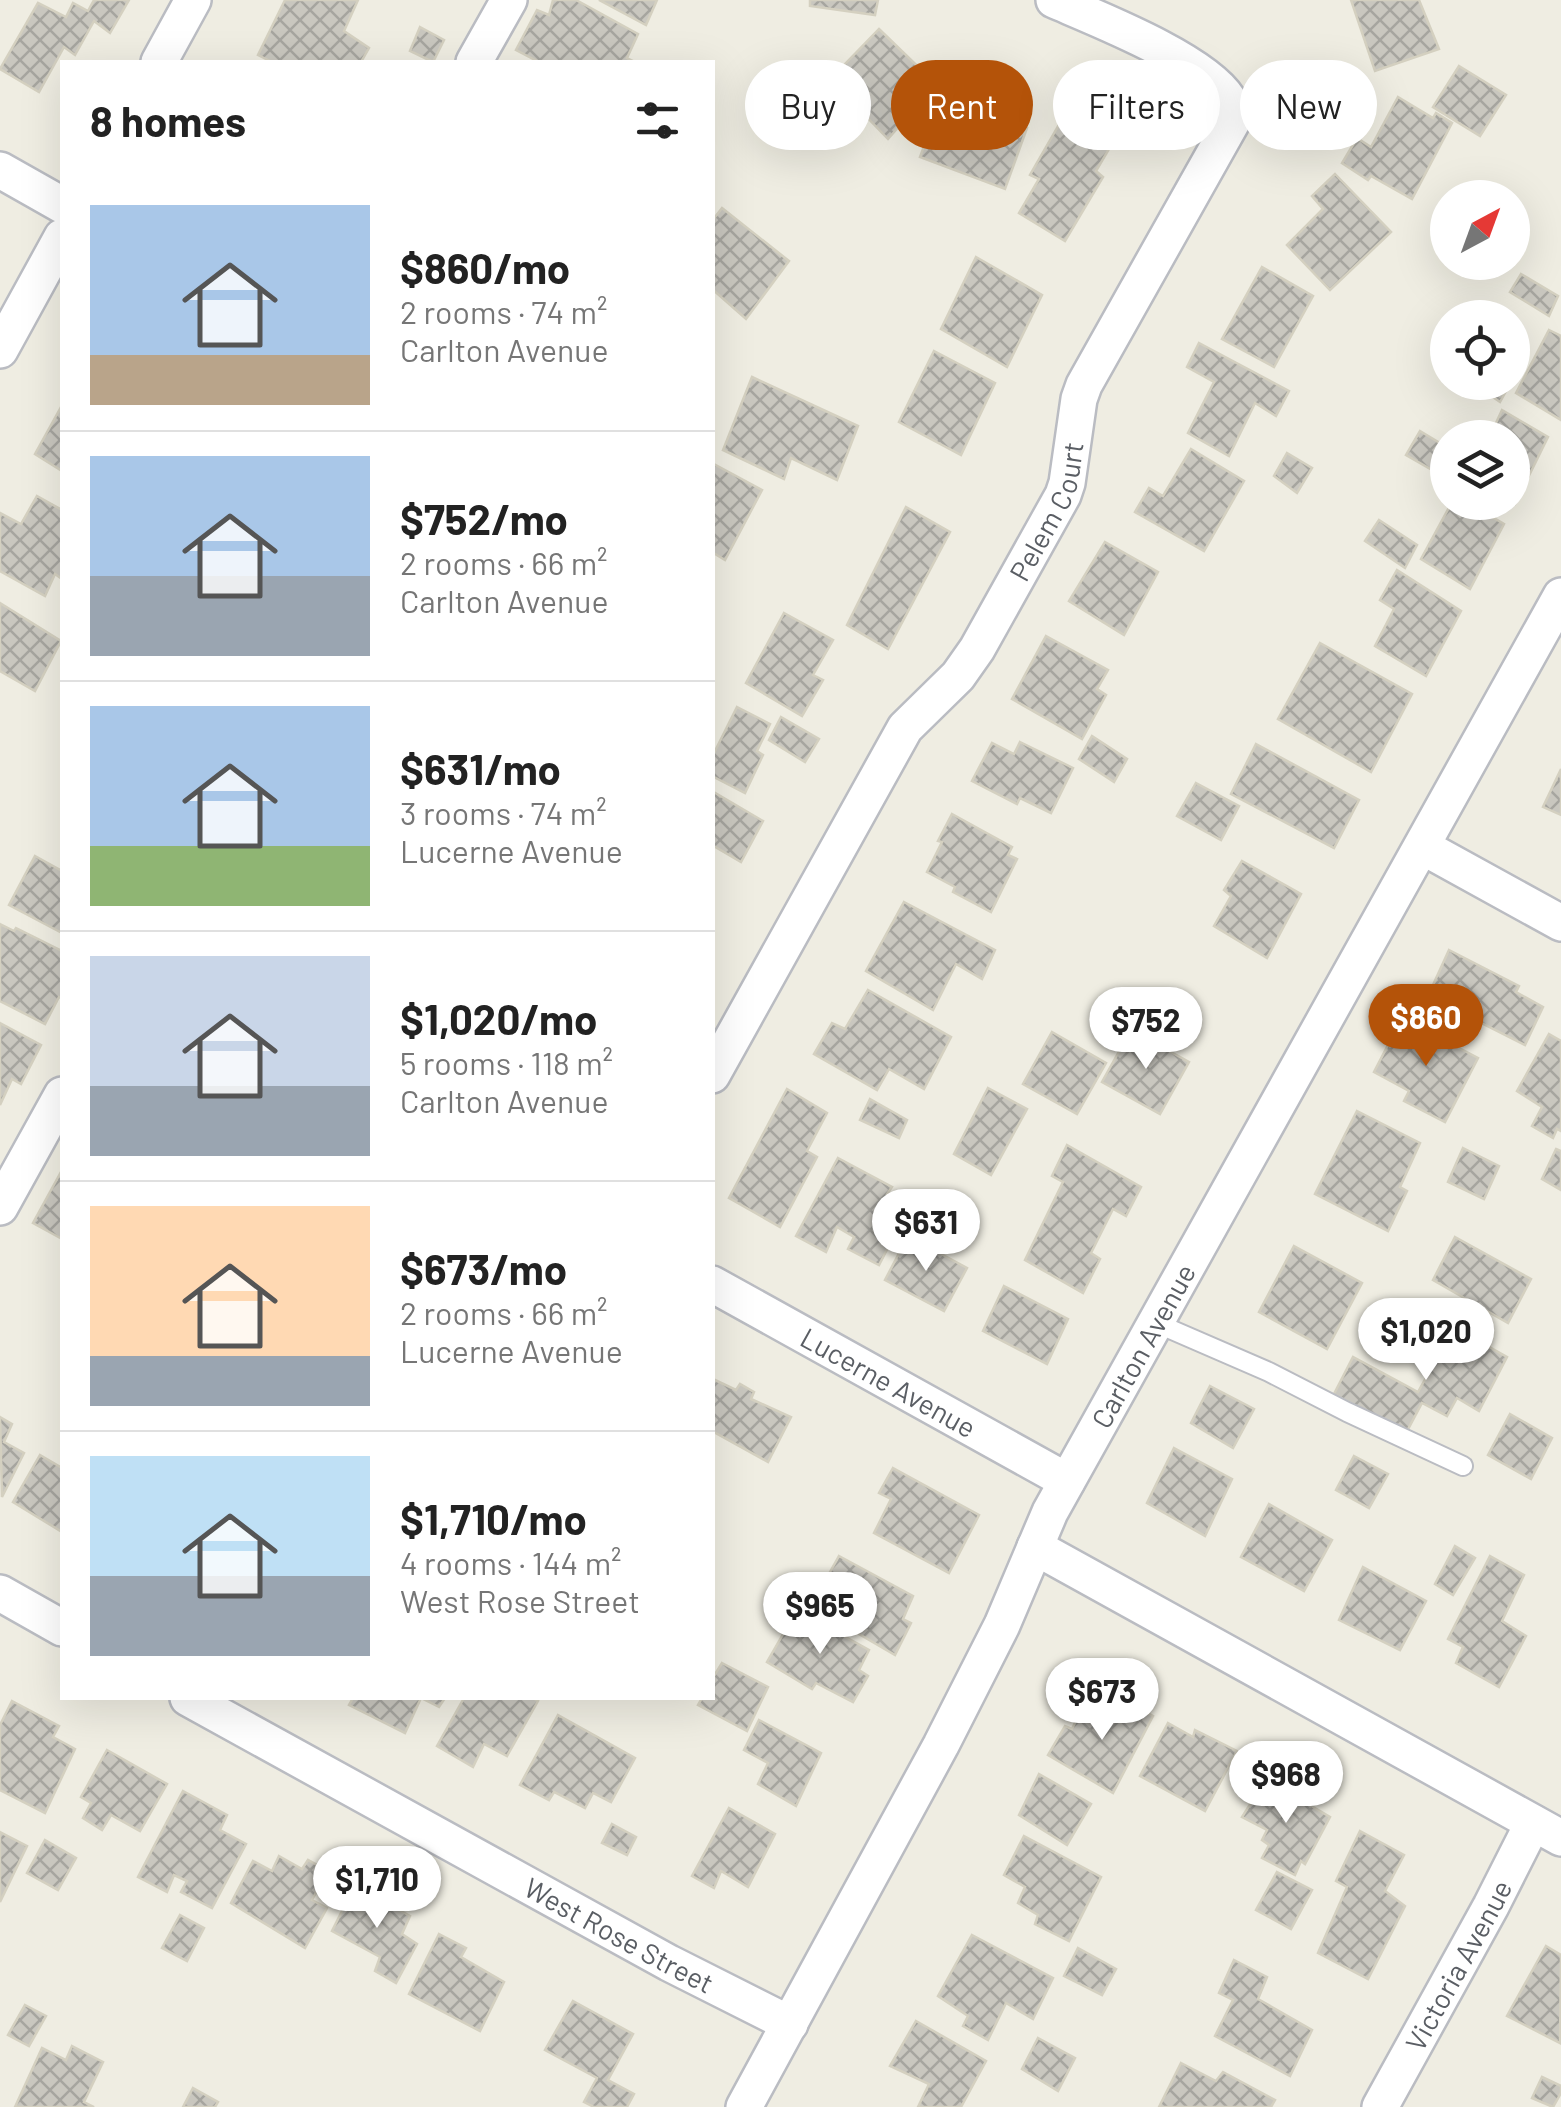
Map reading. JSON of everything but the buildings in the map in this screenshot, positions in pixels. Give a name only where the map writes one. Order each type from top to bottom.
[{"type":"street","points":[[160,60],[194,0]]},
{"type":"street","points":[[475,60],[509,0]]},
{"type":"street","name":"Pelem Court","points":[[715,1070],[906,728],[958,676],[977,649],[1063,495],[1084,385],[1232,122],[1230,101],[1199,70],[1115,26],[1054,0]]},
{"type":"street","points":[[0,170],[60,203]]},
{"type":"street","points":[[0,350],[60,241]]},
{"type":"street","name":"Carlton Avenue","points":[[744,2107],[941,1745],[1002,1626],[1050,1512],[1561,596]]},
{"type":"street","points":[[1423,847],[1561,923]]},
{"type":"street","points":[[0,1207],[60,1098]]},
{"type":"street","name":"Lucerne Avenue","points":[[715,1286],[1068,1480]]},
{"type":"street","points":[[1035,1547],[1547,1831]]},
{"type":"street","points":[[0,1594],[60,1627]]},
{"type":"street","name":"West Rose Street","points":[[192,1700],[669,1963],[790,2024]]},
{"type":"street","name":"Victoria Avenue","points":[[1380,2107],[1491,1906],[1547,1831]]},
{"type":"lane","points":[[1156,1323],[1269,1372],[1463,1466]]}]
